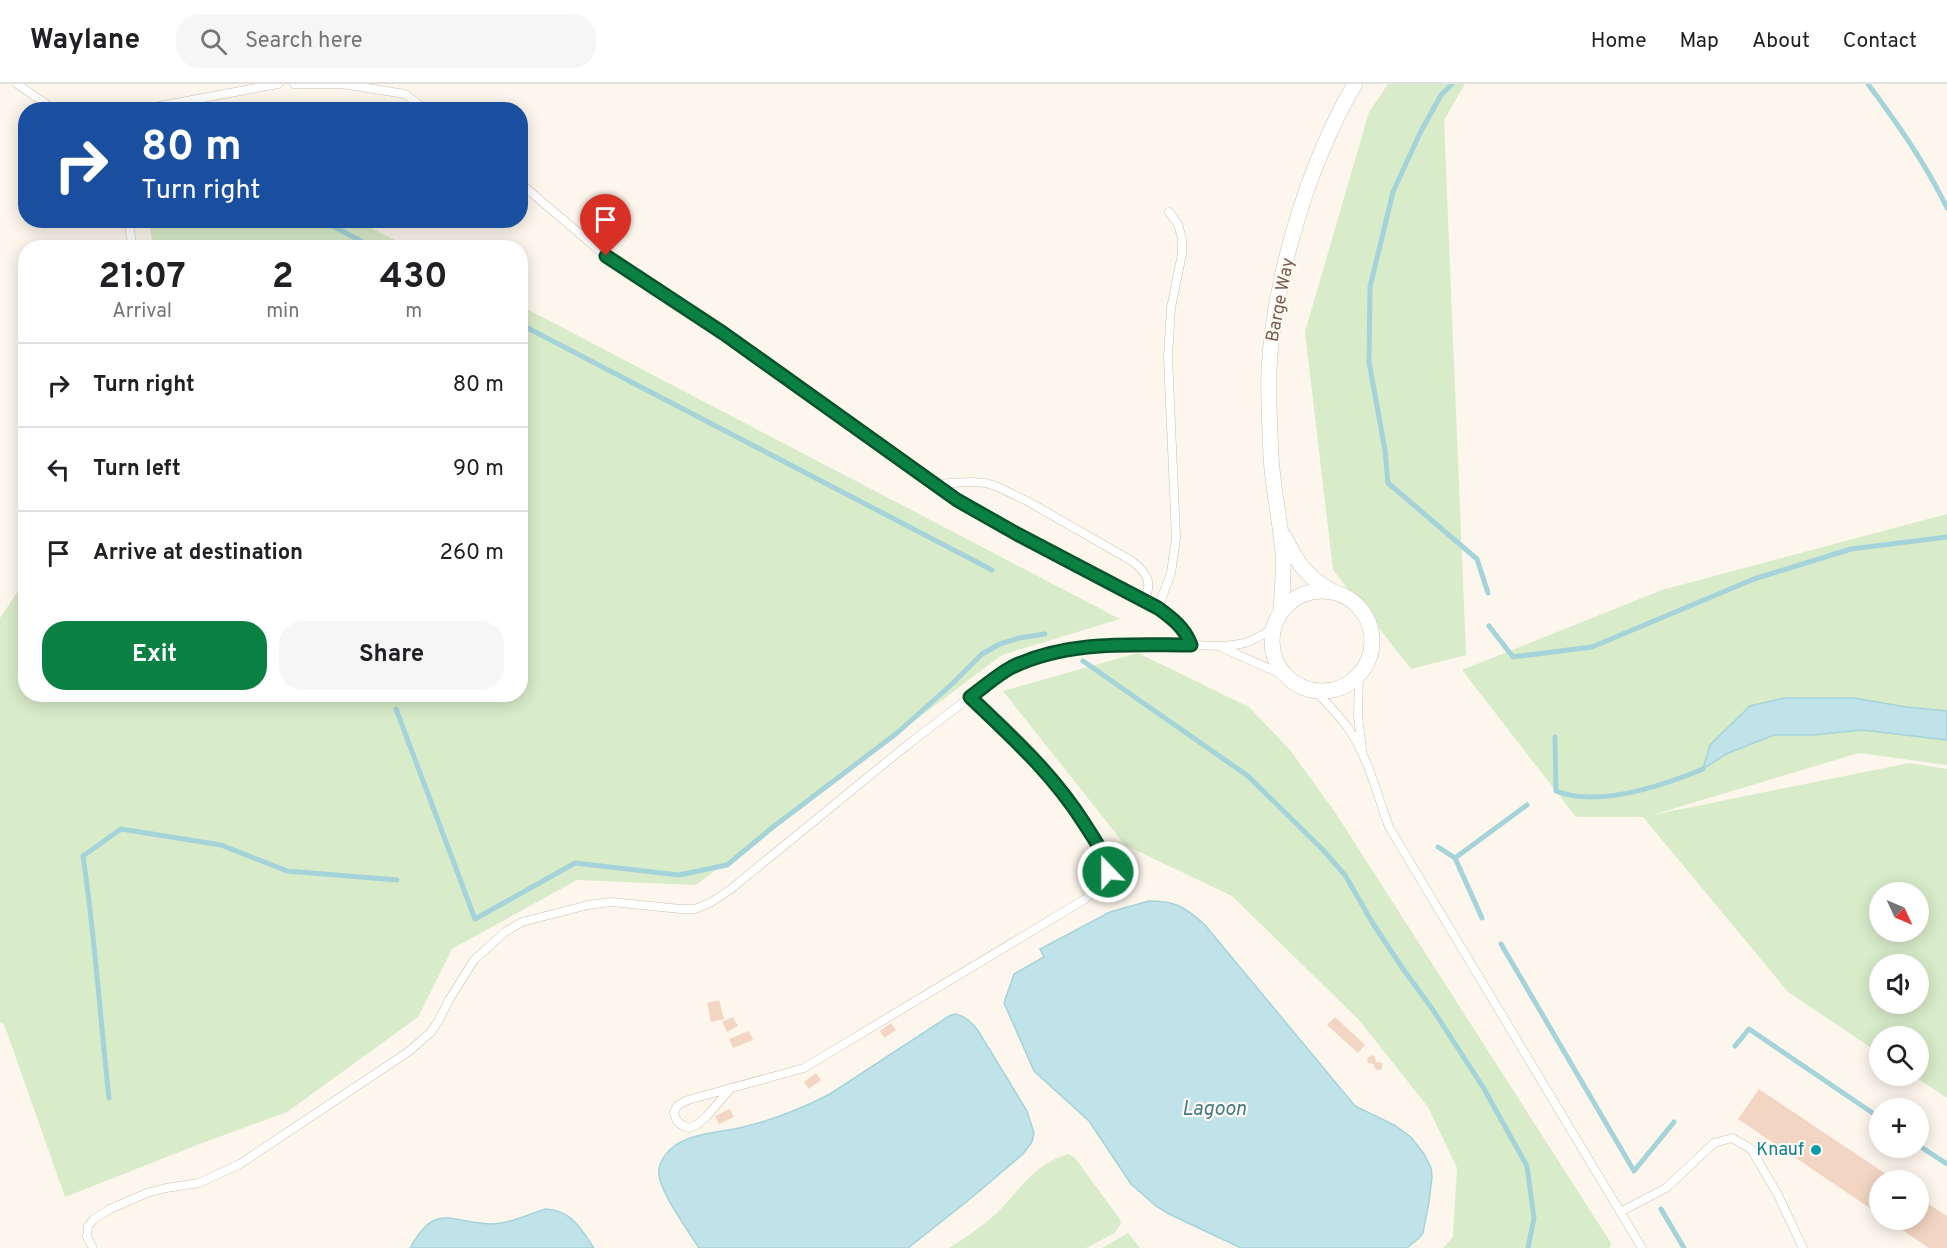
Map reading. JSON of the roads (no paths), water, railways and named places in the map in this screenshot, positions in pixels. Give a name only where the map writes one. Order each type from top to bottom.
[{"type":"street","name":"Barge Way","points":[[1281,612],[1283,572],[1271,460],[1269,372],[1278,303],[1291,245],[1310,184],[1322,152],[1355,84]]},
{"type":"street","name":"Barge Way","points":[[1280,528],[1308,575],[1317,583],[1338,594]]},
{"type":"street","points":[[1322,591],[1338,594],[1352,601],[1362,612],[1369,625],[1371,640],[1369,656],[1359,673],[1347,684],[1331,690],[1314,690],[1299,685],[1286,676],[1276,662],[1272,645],[1273,628],[1281,612],[1292,600],[1307,593],[1322,591]]},
{"type":"lane","points":[[17,84],[43,102]]},
{"type":"lane","points":[[181,102],[278,84]]},
{"type":"lane","points":[[294,84],[342,84],[405,94],[416,102]]},
{"type":"lane","points":[[528,190],[606,256],[723,333],[933,484],[984,516],[1158,608],[1178,624],[1191,645]]},
{"type":"lane","points":[[1158,608],[1171,573],[1176,538],[1168,357],[1171,308],[1182,254],[1182,239],[1178,224],[1169,212]]},
{"type":"lane","points":[[933,484],[986,483],[1029,502],[1132,561],[1148,578],[1149,590],[1145,601]]},
{"type":"lane","points":[[92,1246],[87,1237],[88,1226],[94,1219],[110,1209],[156,1191],[199,1183],[240,1164],[419,1044],[439,1020],[474,960],[486,948],[522,922],[588,905],[611,902],[681,909],[695,909],[710,903],[731,889],[906,746],[1000,674],[1013,667],[1066,650],[1116,644],[1222,647],[1253,640],[1273,628]]},
{"type":"lane","points":[[1222,647],[1286,676]]},
{"type":"lane","points":[[1359,673],[1358,716],[1363,757]]},
{"type":"lane","points":[[1314,690],[1350,730],[1363,757],[1389,827],[1642,1248]]},
{"type":"lane","points":[[730,1088],[698,1124],[689,1128],[680,1124],[676,1119],[674,1112],[683,1102],[730,1088],[804,1068],[1085,899],[1102,882],[1108,872],[1106,859],[1062,790],[1031,756],[970,697]]},
{"type":"lane","points":[[1620,1212],[1666,1188],[1714,1143],[1732,1138],[1751,1149],[1777,1193],[1803,1248]]},
{"type":"water","points":[[1784,698],[1854,698],[1947,711],[1947,740],[1862,730],[1813,735],[1774,735],[1726,754],[1703,769],[1710,745],[1750,706]]},
{"type":"water","name":"Lagoon","points":[[1149,901],[1180,906],[1205,925],[1355,1106],[1394,1125],[1411,1137],[1424,1154],[1431,1168],[1432,1177],[1429,1202],[1423,1233],[1407,1248],[1241,1248],[1169,1214],[1131,1184],[1089,1121],[1034,1071],[1004,1003],[1014,974],[1044,957],[1040,949],[1110,912]]},
{"type":"water","points":[[955,1014],[967,1019],[977,1029],[1027,1111],[1034,1133],[1032,1142],[1023,1154],[908,1248],[699,1248],[670,1202],[661,1183],[660,1164],[670,1150],[691,1138],[762,1122],[830,1094]]},
{"type":"water","points":[[546,1209],[555,1210],[569,1217],[594,1248],[410,1248],[419,1234],[436,1220],[444,1218],[497,1224]]},
{"type":"waterway","points":[[1452,84],[1441,95],[1420,133],[1393,192],[1370,287],[1369,362],[1385,450],[1388,483],[1477,559],[1488,593]]},
{"type":"waterway","points":[[1868,84],[1910,144],[1947,208]]},
{"type":"waterway","points":[[336,228],[359,240]]},
{"type":"waterway","points":[[528,328],[992,570]]},
{"type":"waterway","points":[[1489,626],[1513,657],[1592,647],[1754,579],[1851,549],[1947,537]]},
{"type":"waterway","points":[[396,709],[475,919],[575,863],[679,875],[727,865],[773,827],[897,733],[982,654],[1000,644],[1045,634]]},
{"type":"waterway","points":[[1083,661],[1248,776],[1345,875],[1372,922],[1483,1087],[1527,1166],[1534,1218],[1528,1248]]},
{"type":"waterway","points":[[1555,737],[1556,791],[1573,796],[1611,796],[1630,793],[1703,769]]},
{"type":"waterway","points":[[1482,918],[1455,858],[1527,805]]},
{"type":"waterway","points":[[109,1098],[83,856],[121,829],[221,845],[287,871],[397,880]]},
{"type":"waterway","points":[[1438,847],[1455,858]]},
{"type":"waterway","points":[[1501,944],[1634,1171],[1674,1122]]},
{"type":"waterway","points":[[1735,1046],[1749,1029],[1869,1111]]},
{"type":"waterway","points":[[1929,1152],[1947,1164]]},
{"type":"waterway","points":[[1661,1209],[1684,1248]]},
{"type":"place","name":"Knauf","points":[[1816,1150]]}]
